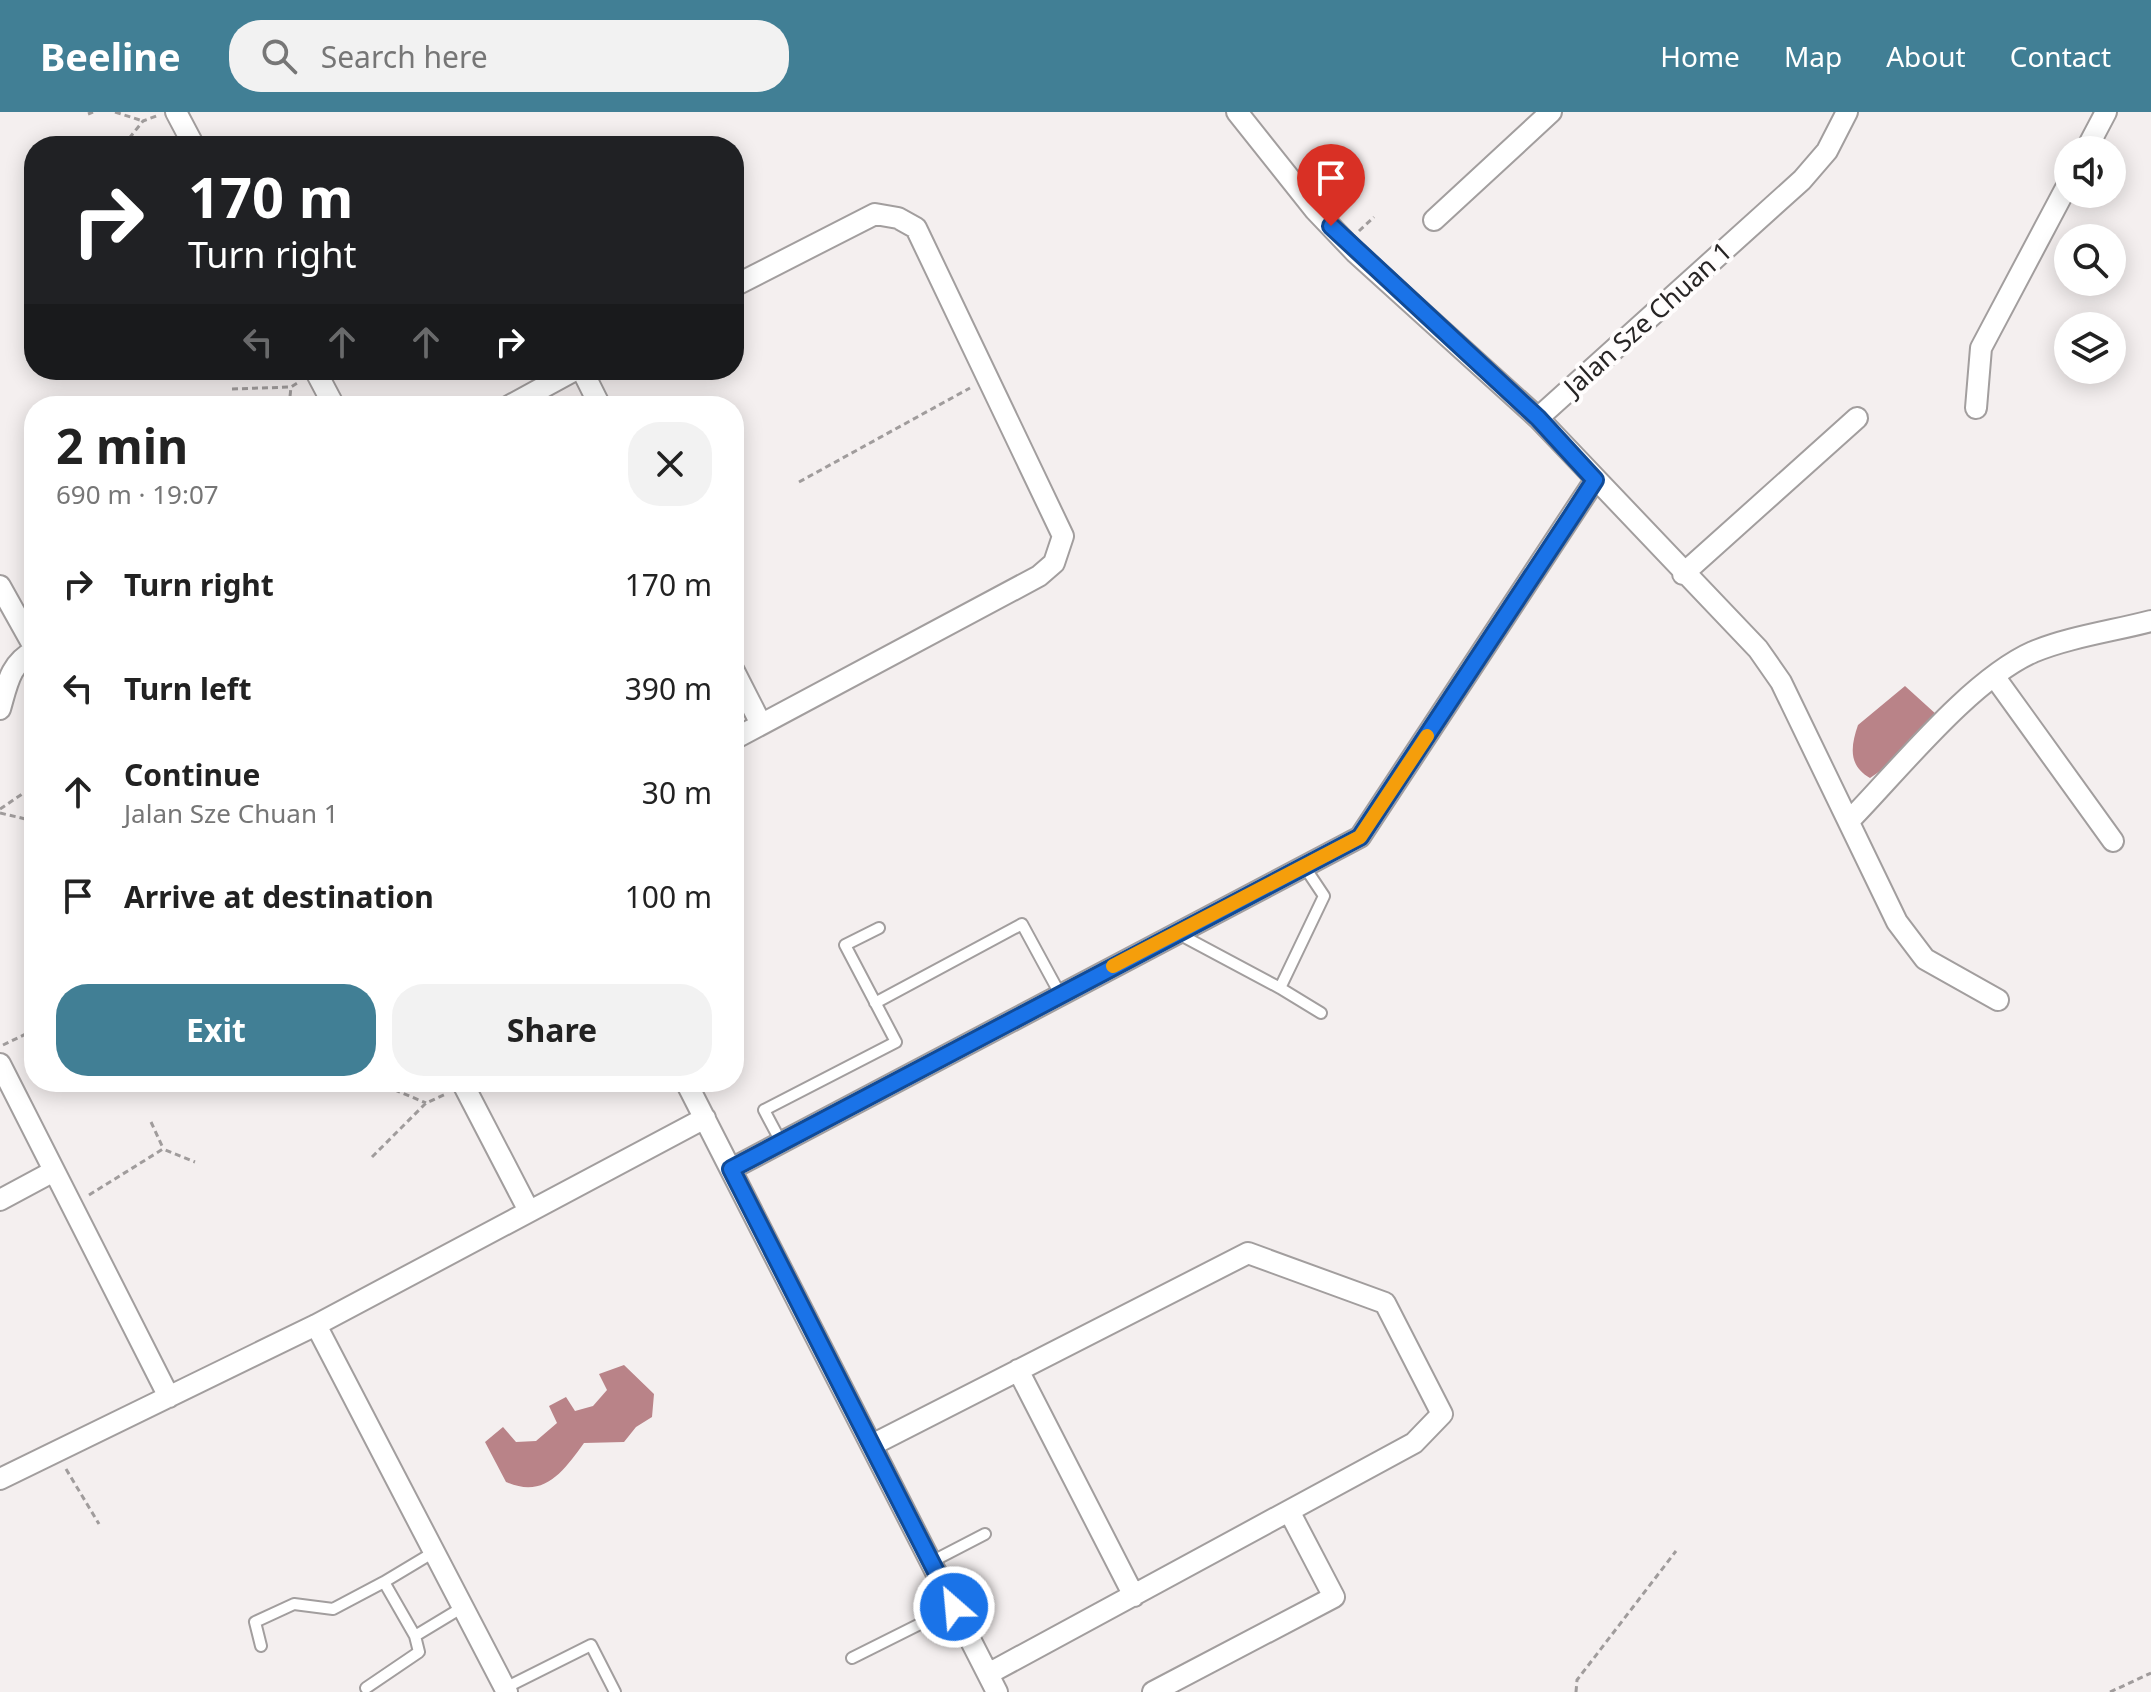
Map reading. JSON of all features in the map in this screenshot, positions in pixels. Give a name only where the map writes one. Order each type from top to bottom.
[{"type":"street","points":[[176,112],[189,136]]},
{"type":"street","points":[[1237,112],[1315,210],[1355,252],[1538,418],[1683,574],[1758,649],[1781,682],[1897,922],[1925,959],[1998,1000]]},
{"type":"street","points":[[1434,220],[1551,112]]},
{"type":"street","name":"Jalan Sze Chuan 1","points":[[1538,418],[1802,180],[1827,151],[1847,112]]},
{"type":"street","points":[[2093,136],[2106,112]]},
{"type":"street","points":[[1976,408],[1981,348],[2055,208]]},
{"type":"street","points":[[744,281],[875,214],[898,218],[916,228],[1063,536],[1054,563],[1039,576],[744,733]]},
{"type":"street","points":[[527,396],[557,380]]},
{"type":"street","points":[[1683,574],[1857,418]]},
{"type":"street","points":[[731,1169],[1360,837],[1595,480]]},
{"type":"street","points":[[0,586],[24,630]]},
{"type":"street","points":[[1849,821],[1951,715],[1994,676],[2033,652],[2151,621]]},
{"type":"street","points":[[0,709],[10,673],[24,657]]},
{"type":"street","points":[[1994,676],[2113,841]]},
{"type":"street","points":[[744,691],[761,724]]},
{"type":"street","points":[[0,1064],[169,1397]]},
{"type":"street","points":[[468,1092],[529,1211]]},
{"type":"street","points":[[691,1092],[993,1683],[1134,1596],[1414,1443],[1442,1414],[1385,1303],[1248,1253],[872,1445]]},
{"type":"street","points":[[0,1479],[316,1325],[705,1118]]},
{"type":"street","points":[[0,1200],[54,1171]]},
{"type":"street","points":[[316,1325],[506,1690]]},
{"type":"street","points":[[1018,1370],[1134,1596]]},
{"type":"street","points":[[1153,1692],[1334,1597],[1289,1511]]},
{"type":"lane","points":[[1280,988],[1324,896],[1304,866]]},
{"type":"lane","points":[[875,1003],[1022,924],[1060,994]]},
{"type":"lane","points":[[781,1142],[764,1110],[896,1042],[845,945],[879,928]]},
{"type":"lane","points":[[1176,933],[1321,1013]]},
{"type":"lane","points":[[931,1562],[985,1534]]},
{"type":"lane","points":[[261,1646],[255,1622],[294,1604],[333,1609],[434,1552]]},
{"type":"lane","points":[[366,1688],[419,1652],[415,1636],[384,1582]]},
{"type":"lane","points":[[415,1636],[463,1607]]},
{"type":"lane","points":[[852,1658],[954,1607]]},
{"type":"lane","points":[[506,1690],[591,1645],[615,1692]]},
{"type":"path","points":[[115,112],[143,121]]},
{"type":"path","points":[[131,136],[143,121],[166,112]]},
{"type":"path","points":[[799,482],[987,379]]},
{"type":"path","points":[[232,389],[291,387],[302,380]]},
{"type":"path","points":[[290,396],[291,387]]},
{"type":"path","points":[[0,811],[24,793]]},
{"type":"path","points":[[0,811],[24,818]]},
{"type":"path","points":[[0,1046],[24,1035]]},
{"type":"path","points":[[400,1092],[426,1103]]},
{"type":"path","points":[[372,1157],[426,1103],[448,1092]]},
{"type":"path","points":[[151,1122],[163,1149],[195,1162]]},
{"type":"path","points":[[72,1205],[163,1149]]},
{"type":"path","points":[[56,1452],[99,1524]]},
{"type":"path","points":[[1576,1692],[1577,1680],[1676,1551]]},
{"type":"path","points":[[2110,1692],[2151,1673]]},
{"type":"shaded area","points":[[1905,686],[1937,715],[1886,767],[1870,778],[1858,768],[1853,756],[1858,725]]},
{"type":"shaded area","points":[[624,1365],[654,1394],[652,1417],[636,1427],[624,1442],[584,1443],[560,1473],[542,1485],[519,1486],[506,1482],[485,1442],[503,1427],[516,1442],[536,1441],[557,1423],[549,1406],[566,1397],[575,1411],[593,1406],[607,1390],[599,1374]]},
{"type":"slow traffic","points":[[1113,966],[1360,837],[1427,736]]},
{"type":"route","points":[[954,1607],[731,1169],[1360,837],[1595,480],[1538,418],[1355,252],[1331,226]]}]
